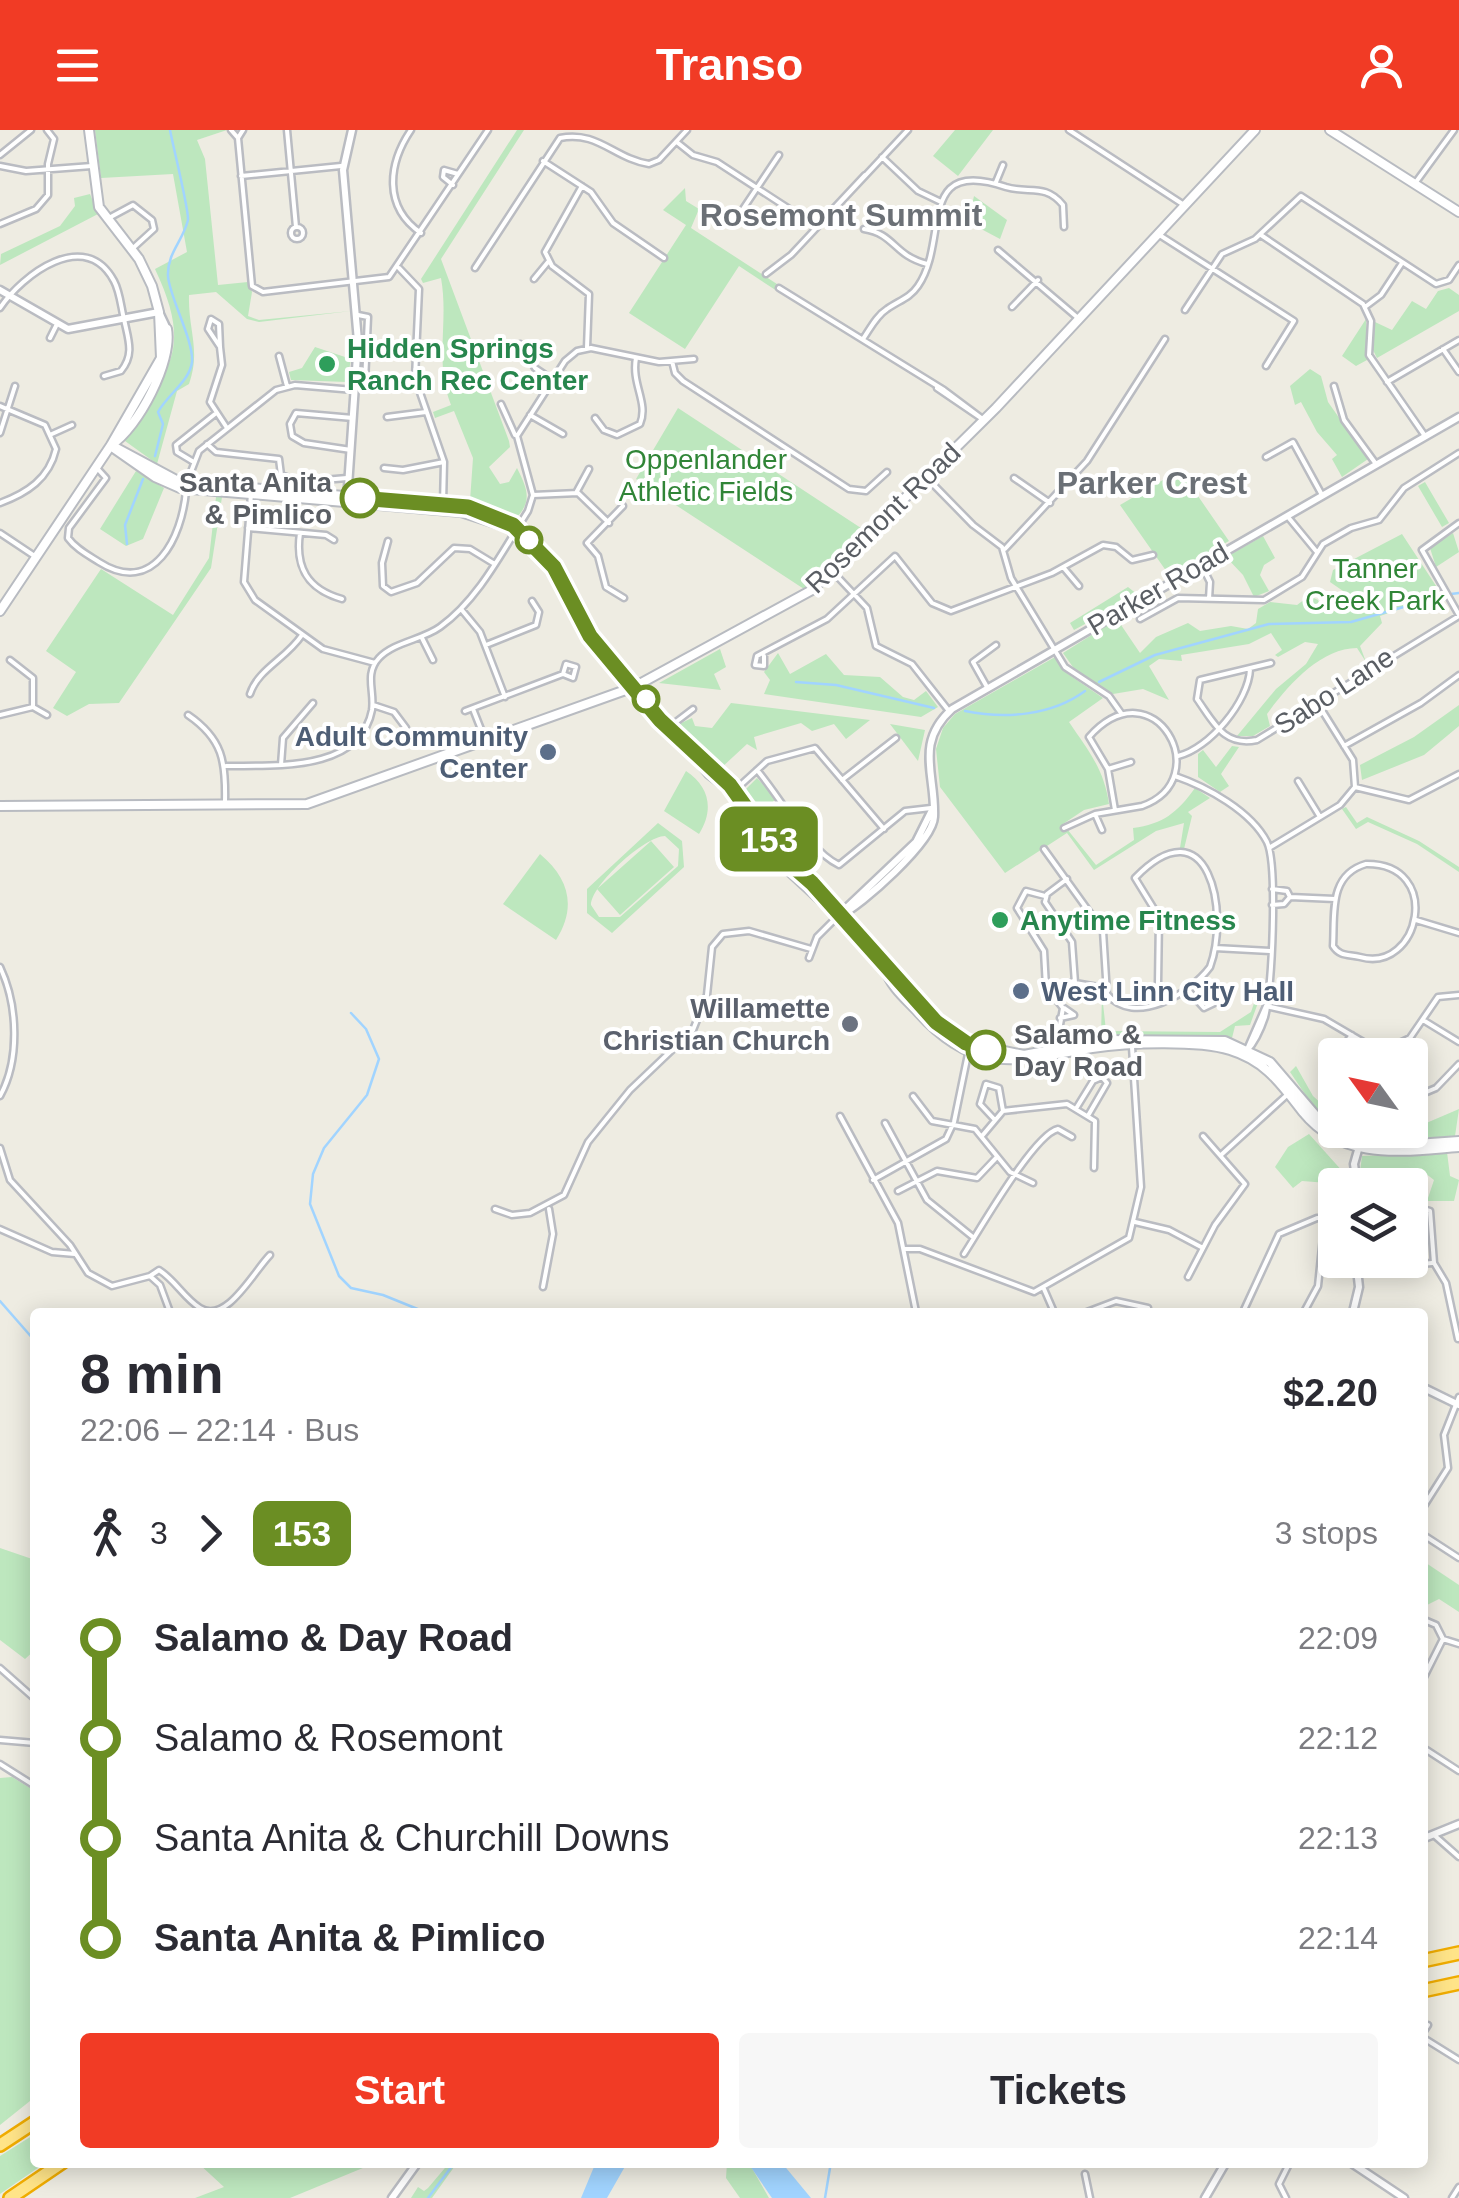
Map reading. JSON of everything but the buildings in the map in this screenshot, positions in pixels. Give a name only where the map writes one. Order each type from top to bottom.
[{"type":"highway","points":[[1428,1960],[1459,1952]]},
{"type":"highway","points":[[1428,1989],[1459,1983]]},
{"type":"highway","points":[[0,2146],[30,2125]]},
{"type":"highway","points":[[10,2198],[55,2168]]},
{"type":"main road","points":[[89,130],[96,198],[106,220],[132,249],[151,281],[159,312],[160,363],[111,445]]},
{"type":"main road","name":"Rosemont Road","points":[[0,806],[224,807],[311,803],[634,688],[804,596],[832,571],[982,419],[1254,130]]},
{"type":"main road","points":[[1330,130],[1459,212]]},
{"type":"main road","points":[[0,610],[164,370],[170,349],[167,330]]},
{"type":"main road","points":[[111,445],[187,486],[443,504],[478,510],[516,530],[554,567],[582,625],[640,697],[733,792],[774,858],[838,916],[942,1027],[972,1048],[1024,1055],[1092,1041],[1207,1046],[1247,1052],[1280,1070],[1318,1116]]},
{"type":"main road","points":[[347,499],[461,512],[516,530]]},
{"type":"main road","points":[[1247,1052],[1272,1072],[1318,1126]]},
{"type":"main road","points":[[1428,1145],[1459,1144]]},
{"type":"street","points":[[0,154],[31,130]]},
{"type":"street","points":[[0,224],[18,220],[45,201],[54,143],[48,130]]},
{"type":"street","points":[[231,130],[238,138]]},
{"type":"street","points":[[242,130],[238,138],[241,176],[255,289],[390,277],[488,130]]},
{"type":"street","points":[[286,130],[296,227]]},
{"type":"street","points":[[347,499],[357,316],[343,166],[352,130]]},
{"type":"street","points":[[411,130],[394,157],[394,174],[398,208],[421,233]]},
{"type":"street","points":[[475,268],[560,138],[578,130],[592,133],[645,164],[659,160],[687,130]]},
{"type":"street","points":[[766,274],[908,130]]},
{"type":"street","points":[[1070,130],[1184,205]]},
{"type":"street","points":[[1415,184],[1454,130]]},
{"type":"street","points":[[678,143],[816,227]]},
{"type":"street","points":[[739,215],[778,156]]},
{"type":"street","points":[[882,157],[918,191],[941,202]]},
{"type":"street","points":[[543,161],[582,186],[601,202],[613,223],[664,258]]},
{"type":"street","points":[[996,182],[1003,164]]},
{"type":"street","points":[[0,166],[49,170],[92,166]]},
{"type":"street","points":[[241,176],[343,166]]},
{"type":"street","points":[[453,185],[443,177],[444,170],[459,175]]},
{"type":"street","points":[[863,339],[882,312],[916,288],[927,264],[941,202],[960,181],[996,182],[1050,192],[1066,212],[1064,226]]},
{"type":"street","points":[[534,279],[548,262],[547,241],[582,186]]},
{"type":"street","points":[[1185,310],[1222,254],[1261,235],[1301,196],[1439,285],[1449,280],[1459,265]]},
{"type":"street","points":[[106,220],[128,206],[148,216],[154,230],[132,249]]},
{"type":"street","points":[[864,230],[886,237],[906,258],[927,264]]},
{"type":"street","points":[[1158,234],[1294,324],[1266,366]]},
{"type":"street","points":[[1261,235],[1365,307],[1372,328],[1369,355],[1425,436]]},
{"type":"street","points":[[998,250],[1038,280],[1078,318]]},
{"type":"street","points":[[0,308],[26,276],[63,259],[80,257],[100,266],[112,278],[124,320],[129,359],[121,371],[104,376]]},
{"type":"street","points":[[548,262],[589,294],[592,306],[585,332],[587,348]]},
{"type":"street","points":[[1365,307],[1381,294],[1402,263]]},
{"type":"street","points":[[398,268],[413,278],[420,292],[416,378],[444,462],[443,504]]},
{"type":"street","points":[[1012,308],[1038,280]]},
{"type":"street","points":[[779,288],[982,419]]},
{"type":"street","points":[[0,290],[56,326],[78,330],[159,312],[167,330]]},
{"type":"street","points":[[220,348],[208,329],[211,320],[219,324],[223,361],[210,402],[227,428]]},
{"type":"street","points":[[50,338],[56,326]]},
{"type":"street","points":[[1004,549],[1087,461],[1165,340]]},
{"type":"street","points":[[1387,382],[1459,340]]},
{"type":"street","points":[[520,344],[535,368],[552,380]]},
{"type":"street","points":[[226,766],[303,765],[331,756],[362,730],[372,705],[370,680],[375,663],[391,650],[422,638],[461,609],[516,530],[533,495],[516,446],[517,436],[569,357],[587,348],[636,358],[694,359]]},
{"type":"street","points":[[1443,349],[1459,372]]},
{"type":"street","points":[[280,356],[288,386]]},
{"type":"street","points":[[595,418],[604,430],[618,435],[640,424],[644,407],[634,387],[636,358]]},
{"type":"street","points":[[672,361],[675,373],[683,381],[852,490],[866,491],[887,472]]},
{"type":"street","points":[[0,433],[15,386]]},
{"type":"street","points":[[96,466],[106,478],[69,528],[68,538],[112,570],[134,571],[160,561],[177,536],[192,461],[207,444],[288,386],[356,386]]},
{"type":"street","points":[[1334,386],[1344,420],[1376,464]]},
{"type":"street","points":[[501,404],[511,432],[517,436]]},
{"type":"street","points":[[0,406],[36,420],[52,434],[56,449],[48,470],[24,493],[0,503]]},
{"type":"street","points":[[387,417],[426,412]]},
{"type":"street","points":[[351,450],[304,443],[292,436],[290,426],[296,413],[353,418]]},
{"type":"street","points":[[192,461],[177,452],[176,445],[215,414]]},
{"type":"street","points":[[530,414],[563,434]]},
{"type":"street","name":"Parker Road","points":[[948,711],[1459,416]]},
{"type":"street","points":[[52,434],[72,425]]},
{"type":"street","points":[[1266,457],[1292,442],[1322,495]]},
{"type":"street","points":[[207,444],[216,452],[279,459],[281,475],[289,480],[348,478]]},
{"type":"street","points":[[1140,619],[1178,598],[1264,600],[1302,578],[1316,551],[1350,528],[1385,516],[1404,488],[1459,454]]},
{"type":"street","points":[[384,468],[403,470],[444,462]]},
{"type":"street","points":[[576,493],[589,468]]},
{"type":"street","points":[[926,477],[1004,549],[1016,587],[1068,670],[1109,696],[1122,714]]},
{"type":"street","points":[[1014,478],[1050,503]]},
{"type":"street","points":[[251,492],[248,588],[260,607],[328,652],[375,663]]},
{"type":"street","points":[[533,495],[576,493],[609,523]]},
{"type":"street","points":[[623,506],[587,543],[598,556],[606,587],[624,598]]},
{"type":"street","points":[[1286,515],[1316,551]]},
{"type":"street","points":[[1459,522],[1422,548],[1459,615]]},
{"type":"street","points":[[248,528],[334,540]]},
{"type":"street","points":[[0,532],[36,557]]},
{"type":"street","points":[[300,533],[296,557],[302,572],[342,599]]},
{"type":"street","points":[[388,541],[381,570],[384,586],[390,592],[417,583],[442,554],[454,548],[470,549],[494,563]]},
{"type":"street","points":[[764,656],[827,620],[897,556],[932,603],[944,610],[966,608],[1063,567],[1103,545],[1116,547],[1132,560],[1153,555]]},
{"type":"street","points":[[1201,564],[1210,582],[1210,600]]},
{"type":"street","points":[[1063,567],[1079,586]]},
{"type":"street","points":[[809,958],[819,933],[918,848],[932,825],[927,750],[948,711],[912,664],[876,646],[870,614],[832,571]]},
{"type":"street","points":[[485,645],[536,624],[539,612],[532,601]]},
{"type":"street","points":[[461,609],[485,645],[505,696]]},
{"type":"street","name":"Sabo Lane","points":[[1271,663],[1207,675],[1198,684],[1197,699],[1217,728],[1232,740],[1253,741],[1459,615]]},
{"type":"street","points":[[250,694],[261,674],[285,658],[302,636]]},
{"type":"street","points":[[422,638],[433,660]]},
{"type":"street","points":[[987,687],[974,662],[996,645]]},
{"type":"street","points":[[10,660],[34,678],[33,706]]},
{"type":"street","points":[[1178,756],[1196,749],[1217,728],[1247,686],[1250,669]]},
{"type":"street","points":[[465,711],[563,674]]},
{"type":"street","points":[[1344,746],[1421,703],[1459,676]]},
{"type":"street","points":[[281,765],[283,738],[313,703]]},
{"type":"street","points":[[1270,848],[1347,799],[1355,786],[1355,766],[1318,704]]},
{"type":"street","points":[[372,705],[394,712],[406,728]]},
{"type":"street","points":[[0,715],[33,706],[46,715]]},
{"type":"street","points":[[474,709],[485,741]]},
{"type":"street","points":[[668,728],[693,709]]},
{"type":"street","points":[[1064,828],[1095,814],[1116,810],[1158,799],[1175,776],[1178,756],[1155,719],[1138,711],[1122,714],[1088,740],[1108,769],[1116,810]]},
{"type":"street","points":[[188,715],[213,735],[226,766],[224,807]]},
{"type":"street","points":[[842,780],[896,738]]},
{"type":"street","points":[[733,792],[769,760],[813,747],[884,830]]},
{"type":"street","points":[[1108,769],[1131,762]]},
{"type":"street","points":[[757,770],[787,804],[806,838],[835,863],[845,864],[908,809],[933,808]]},
{"type":"street","points":[[1355,786],[1409,800],[1459,774]]},
{"type":"street","points":[[1175,776],[1215,795],[1255,827],[1270,848],[1272,905],[1266,1006],[1247,1052]]},
{"type":"street","points":[[1298,781],[1320,817]]},
{"type":"street","points":[[1095,814],[1102,830]]},
{"type":"street","points":[[1044,849],[1103,931],[1104,988]]},
{"type":"street","points":[[1052,996],[1075,983],[1104,988],[1122,1006],[1152,1006],[1167,1000],[1206,972],[1213,948],[1214,882],[1202,861],[1176,854],[1135,878],[1159,917],[1158,984],[1167,1000]]},
{"type":"street","points":[[1366,864],[1385,866],[1410,884],[1417,900],[1416,920],[1384,960],[1340,954],[1334,946],[1335,899],[1339,883],[1350,870],[1366,864]]},
{"type":"street","points":[[1046,896],[1067,880]]},
{"type":"street","points":[[1060,1018],[1074,1014],[1052,996],[1045,982],[1044,951],[1016,908],[1022,895],[1035,890],[1046,896],[1072,942],[1075,983]]},
{"type":"street","points":[[1272,890],[1287,891],[1290,897]]},
{"type":"street","points":[[1290,897],[1335,899]]},
{"type":"street","points":[[1272,905],[1284,904],[1290,897]]},
{"type":"street","points":[[1416,920],[1459,933]]},
{"type":"street","points":[[495,1209],[520,1215],[548,1207],[567,1190],[583,1149],[595,1133],[630,1090],[692,1030],[704,1005],[716,940],[740,930],[811,949]]},
{"type":"street","points":[[1213,948],[1270,951]]},
{"type":"street","points":[[0,968],[10,1002],[14,1064],[0,1096]]},
{"type":"street","points":[[1186,988],[1204,1008],[1229,996]]},
{"type":"street","points":[[1408,1038],[1438,997],[1450,992],[1459,995]]},
{"type":"street","points":[[1266,1006],[1324,1018],[1356,1038]]},
{"type":"street","points":[[1058,1036],[1063,1008]]},
{"type":"street","points":[[1423,1020],[1459,1042]]},
{"type":"street","points":[[905,1249],[920,1249],[1030,1292],[1044,1288],[1126,1240],[1141,1187],[1132,1043]]},
{"type":"street","points":[[872,1180],[938,1145],[954,1122],[963,1066],[972,1048]]},
{"type":"street","points":[[1428,1091],[1459,1064]]},
{"type":"street","points":[[1076,1108],[1093,1081],[1102,1077],[1108,1082],[1089,1114]]},
{"type":"street","points":[[982,1136],[995,1120],[1002,1111],[999,1088],[986,1084],[980,1104],[995,1120]]},
{"type":"street","points":[[1221,1155],[1290,1092]]},
{"type":"street","points":[[913,1096],[932,1121],[954,1122],[982,1136],[996,1158],[1016,1177],[1033,1183]]},
{"type":"street","points":[[1002,1111],[1062,1104],[1089,1114],[1096,1123],[1094,1168]]},
{"type":"street","points":[[840,1116],[898,1223],[915,1308]]},
{"type":"street","points":[[885,1123],[908,1158],[927,1200],[974,1238]]},
{"type":"street","points":[[964,1254],[990,1207],[1049,1132],[1058,1129],[1072,1138]]},
{"type":"street","points":[[1188,1277],[1245,1184],[1203,1136]]},
{"type":"street","points":[[0,1148],[10,1180],[88,1273],[106,1285],[150,1276],[159,1270],[201,1308]]},
{"type":"street","points":[[898,1191],[938,1172],[976,1178],[996,1158]]},
{"type":"street","points":[[542,1287],[553,1234],[548,1207]]},
{"type":"street","points":[[1428,1210],[1434,1263],[1448,1292],[1458,1338]]},
{"type":"street","points":[[1245,1308],[1280,1234],[1318,1221]]},
{"type":"street","points":[[1134,1222],[1166,1230],[1204,1248]]},
{"type":"street","points":[[0,1229],[52,1252],[75,1254]]},
{"type":"street","points":[[222,1308],[270,1255]]},
{"type":"street","points":[[1428,1264],[1434,1263]]},
{"type":"street","points":[[150,1276],[160,1285],[169,1308]]},
{"type":"street","points":[[1306,1308],[1319,1278]]},
{"type":"street","points":[[1353,1308],[1358,1278]]},
{"type":"street","points":[[1044,1288],[1052,1308]]},
{"type":"street","points":[[1448,1292],[1459,1289]]},
{"type":"street","points":[[1098,1308],[1116,1301],[1148,1308]]},
{"type":"street","points":[[1428,1390],[1458,1402],[1444,1435],[1448,1468],[1428,1500]]},
{"type":"street","points":[[1428,1538],[1459,1558]]},
{"type":"street","points":[[1428,1622],[1436,1626],[1443,1639],[1459,1644]]},
{"type":"street","points":[[1428,1669],[1443,1639]]},
{"type":"street","points":[[0,1668],[30,1695]]},
{"type":"street","points":[[0,1740],[30,1742]]},
{"type":"street","points":[[1428,1752],[1459,1771]]},
{"type":"street","points":[[0,1764],[30,1783]]},
{"type":"street","points":[[1428,1837],[1459,1824]]},
{"type":"street","points":[[1434,1835],[1459,1856]]},
{"type":"street","points":[[1428,2040],[1459,2060]]},
{"type":"street","points":[[392,2198],[414,2168]]},
{"type":"street","points":[[1205,2198],[1222,2168]]},
{"type":"street","points":[[1286,2198],[1278,2184],[1287,2168]]},
{"type":"street","points":[[1359,2168],[1404,2198]]},
{"type":"street","points":[[1085,2174],[1090,2198]]},
{"type":"street","points":[[1452,2198],[1459,2187]]},
{"type":"green space","points":[[95,130],[227,130],[197,140],[205,159],[218,285],[248,282],[252,292],[248,316],[259,320],[351,311],[259,322],[247,319],[216,292],[189,295],[192,372],[189,384],[177,391],[157,464],[125,441],[162,378],[174,343],[167,298],[155,269],[187,252],[173,174],[101,178]]},
{"type":"green space","points":[[517,130],[524,130],[441,259],[509,441],[510,447],[489,467],[500,484],[509,482],[517,468],[526,488],[525,506],[516,518],[470,501],[473,458],[454,411],[435,418],[433,412],[451,405],[443,373],[443,295],[441,278],[423,283],[421,279]]},
{"type":"green space","points":[[955,130],[993,130],[958,176],[933,156]]},
{"type":"green space","points":[[685,188],[686,201],[699,209],[691,228],[780,286],[777,291],[739,266],[685,349],[629,313],[686,225],[663,210]]},
{"type":"green space","points":[[90,194],[98,214],[0,265],[1,254],[60,226],[75,206],[74,198]]},
{"type":"green space","points":[[974,196],[1007,220],[1000,239],[968,222]]},
{"type":"green space","points":[[1449,288],[1459,295],[1459,311],[1377,358],[1372,348],[1375,322],[1392,330],[1412,301],[1426,309],[1438,291]]},
{"type":"green space","points":[[1366,319],[1367,360],[1356,366],[1342,356]]},
{"type":"green space","name":"Hidden Springs Ranch Rec Center","points":[[315,347],[351,359],[347,382],[291,380],[289,372],[302,368]]},
{"type":"green space","points":[[1310,369],[1321,376],[1328,402],[1368,459],[1342,477],[1332,459],[1337,455],[1317,432],[1301,402],[1295,405],[1290,386]]},
{"type":"green space","name":"Oppenlander Athletic Fields","points":[[678,408],[864,530],[804,589],[636,479]]},
{"type":"green space","points":[[1180,470],[1229,541],[1169,575],[1120,505]]},
{"type":"green space","points":[[136,471],[164,488],[143,539],[126,546],[100,529]]},
{"type":"green space","points":[[1425,482],[1449,523],[1442,527],[1418,486]]},
{"type":"green space","points":[[216,497],[222,497],[211,568],[119,703],[89,704],[67,716],[53,708],[76,672],[46,651],[101,569],[173,615],[209,558]]},
{"type":"green space","points":[[1453,533],[1459,552],[1436,567],[1430,548]]},
{"type":"green space","name":"Tanner Creek Park","points":[[1402,534],[1442,595],[1380,616],[1382,623],[1360,646],[1366,662],[1357,648],[1318,661],[1295,680],[1267,714],[1270,726],[1253,736],[1237,736],[1276,689],[1306,664],[1318,644],[1305,642],[1278,657],[1275,655],[1282,650],[1271,633],[1249,644],[1181,655],[1182,661],[1159,659],[1149,666],[1169,700],[1143,689],[1113,694],[1075,670],[1063,653],[1117,619],[1140,653],[1156,637],[1188,623],[1200,631],[1231,626],[1248,629],[1256,623],[1258,609],[1270,602],[1297,605],[1309,596],[1318,600],[1323,612],[1348,610],[1343,591],[1330,582],[1333,570]]},
{"type":"green space","points":[[1263,536],[1275,558],[1264,565],[1260,575],[1269,591],[1254,597],[1243,575],[1226,557]]},
{"type":"green space","points":[[1128,587],[1138,595],[1074,630],[1070,623]]},
{"type":"green space","points":[[720,649],[726,667],[714,674],[721,690],[659,683]]},
{"type":"green space","points":[[778,653],[790,674],[826,654],[844,675],[880,677],[903,697],[914,700],[926,691],[938,707],[921,717],[764,694],[770,680],[764,672]]},
{"type":"green space","points":[[1055,657],[1068,674],[1103,698],[1069,722],[1099,769],[1109,804],[1084,810],[1063,824],[1096,865],[1134,840],[1133,828],[1168,816],[1195,788],[1210,798],[1188,812],[1192,816],[1184,849],[1180,848],[1184,823],[1156,831],[1094,870],[1067,833],[1005,873],[940,787],[936,749],[943,728],[955,714]]},
{"type":"green space","points":[[731,703],[870,720],[846,739],[834,724],[812,731],[801,723],[754,737],[757,750],[747,744],[720,769],[679,724],[692,718],[695,726],[712,728]]},
{"type":"green space","points":[[1459,705],[1459,726],[1424,755],[1362,780],[1360,765],[1414,737]]},
{"type":"green space","points":[[890,724],[925,730],[918,761]]},
{"type":"green space","points":[[1232,746],[1239,747],[1221,774],[1229,786],[1220,792],[1198,777],[1198,754],[1203,750],[1216,767]]},
{"type":"green space","points":[[686,771],[700,784],[707,800],[707,816],[699,834],[664,811]]},
{"type":"green space","points":[[757,778],[776,799],[760,813],[744,791]]},
{"type":"green space","points":[[1346,807],[1357,823],[1367,817],[1419,841],[1459,867],[1459,872],[1417,844],[1368,822],[1356,829],[1342,809]]},
{"type":"green space","points":[[658,823],[682,841],[684,867],[612,933],[587,913],[587,889]],"holes":[[[665,836],[679,849],[678,866],[620,917],[599,917],[591,905],[593,896],[620,863],[656,838]]]},
{"type":"green space","points":[[651,841],[674,867],[620,915],[597,889]]},
{"type":"green space","points":[[540,854],[558,873],[567,894],[566,916],[556,940],[503,904]]},
{"type":"green space","points":[[1260,986],[1264,986],[1250,1025],[1235,1026],[1232,1038],[1101,1036],[1102,994],[1106,1031],[1220,1032],[1251,1012]]},
{"type":"green space","points":[[1296,1066],[1318,1101],[1318,1111],[1313,1106],[1290,1072]]},
{"type":"green space","points":[[1459,1109],[1455,1136],[1428,1138],[1428,1122]]},
{"type":"green space","points":[[1309,1134],[1340,1168],[1318,1168],[1318,1182],[1302,1181],[1293,1188],[1275,1167],[1288,1147]]},
{"type":"green space","points":[[1447,1152],[1450,1176],[1459,1180],[1454,1201],[1428,1201],[1434,1180],[1428,1175],[1428,1168],[1360,1168],[1362,1156]]},
{"type":"green space","points":[[0,1548],[30,1558],[30,1654],[25,1659],[0,1640]]},
{"type":"green space","points":[[1428,1564],[1459,1585],[1459,1612],[1439,1599],[1428,1604]]},
{"type":"green space","points":[[12,1777],[30,1788],[30,2101],[0,2125],[0,1778]]},
{"type":"green space","points":[[30,2137],[30,2168],[38,2168],[0,2194],[0,2156]]},
{"type":"green space","points":[[203,2168],[363,2168],[290,2198],[195,2198],[224,2187]]},
{"type":"green space","points":[[445,2168],[453,2168],[432,2198],[411,2198],[418,2187],[424,2191]]},
{"type":"green space","points":[[727,2168],[752,2168],[769,2198],[740,2198],[726,2178]]},
{"type":"water","points":[[594,2168],[624,2168],[607,2198],[581,2198]]},
{"type":"water","points":[[751,2168],[786,2168],[811,2198],[772,2198]]},
{"type":"waterway","points":[[155,456],[163,424],[158,412],[187,375],[192,362],[168,276],[170,260],[188,220],[170,130]]},
{"type":"waterway","points":[[127,544],[125,525],[143,479]]},
{"type":"waterway","points":[[1451,594],[1459,593]]},
{"type":"waterway","points":[[1099,682],[1155,655],[1269,624],[1351,622],[1442,596]]},
{"type":"waterway","points":[[796,682],[836,685],[934,708]]},
{"type":"waterway","points":[[965,711],[1027,713],[1058,706],[1085,691]]},
{"type":"waterway","points":[[351,1013],[366,1029],[379,1059],[367,1095],[324,1148],[313,1174],[310,1204],[339,1276],[351,1288],[415,1308]]},
{"type":"waterway","points":[[0,1301],[30,1335]]},
{"type":"waterway","points":[[428,2198],[450,2168]]},
{"type":"waterway","points":[[825,2198],[830,2168]]},
{"type":"bus line","name":"153","points":[[360,498],[468,507],[513,525],[554,567],[590,636],[640,697],[658,712],[660,720],[730,785],[780,855],[812,883],[936,1022],[966,1043],[986,1050]]},
{"type":"place","name":"Hidden Springs Ranch Rec Center","points":[[327,364]]},
{"type":"place","name":"Santa Anita & Pimlico","points":[[360,498]]},
{"type":"place","name":"Adult Community Center","points":[[548,752]]},
{"type":"place","name":"Anytime Fitness","points":[[1000,920]]},
{"type":"place","name":"West Linn City Hall","points":[[1021,991]]},
{"type":"place","name":"Willamette Christian Church","points":[[850,1024]]},
{"type":"place","name":"Salamo & Day Road","points":[[986,1050]]},
{"type":"district","name":"Rosemont Summit","points":[[841,215]]},
{"type":"district","name":"Parker Crest","points":[[1152,483]]}]
